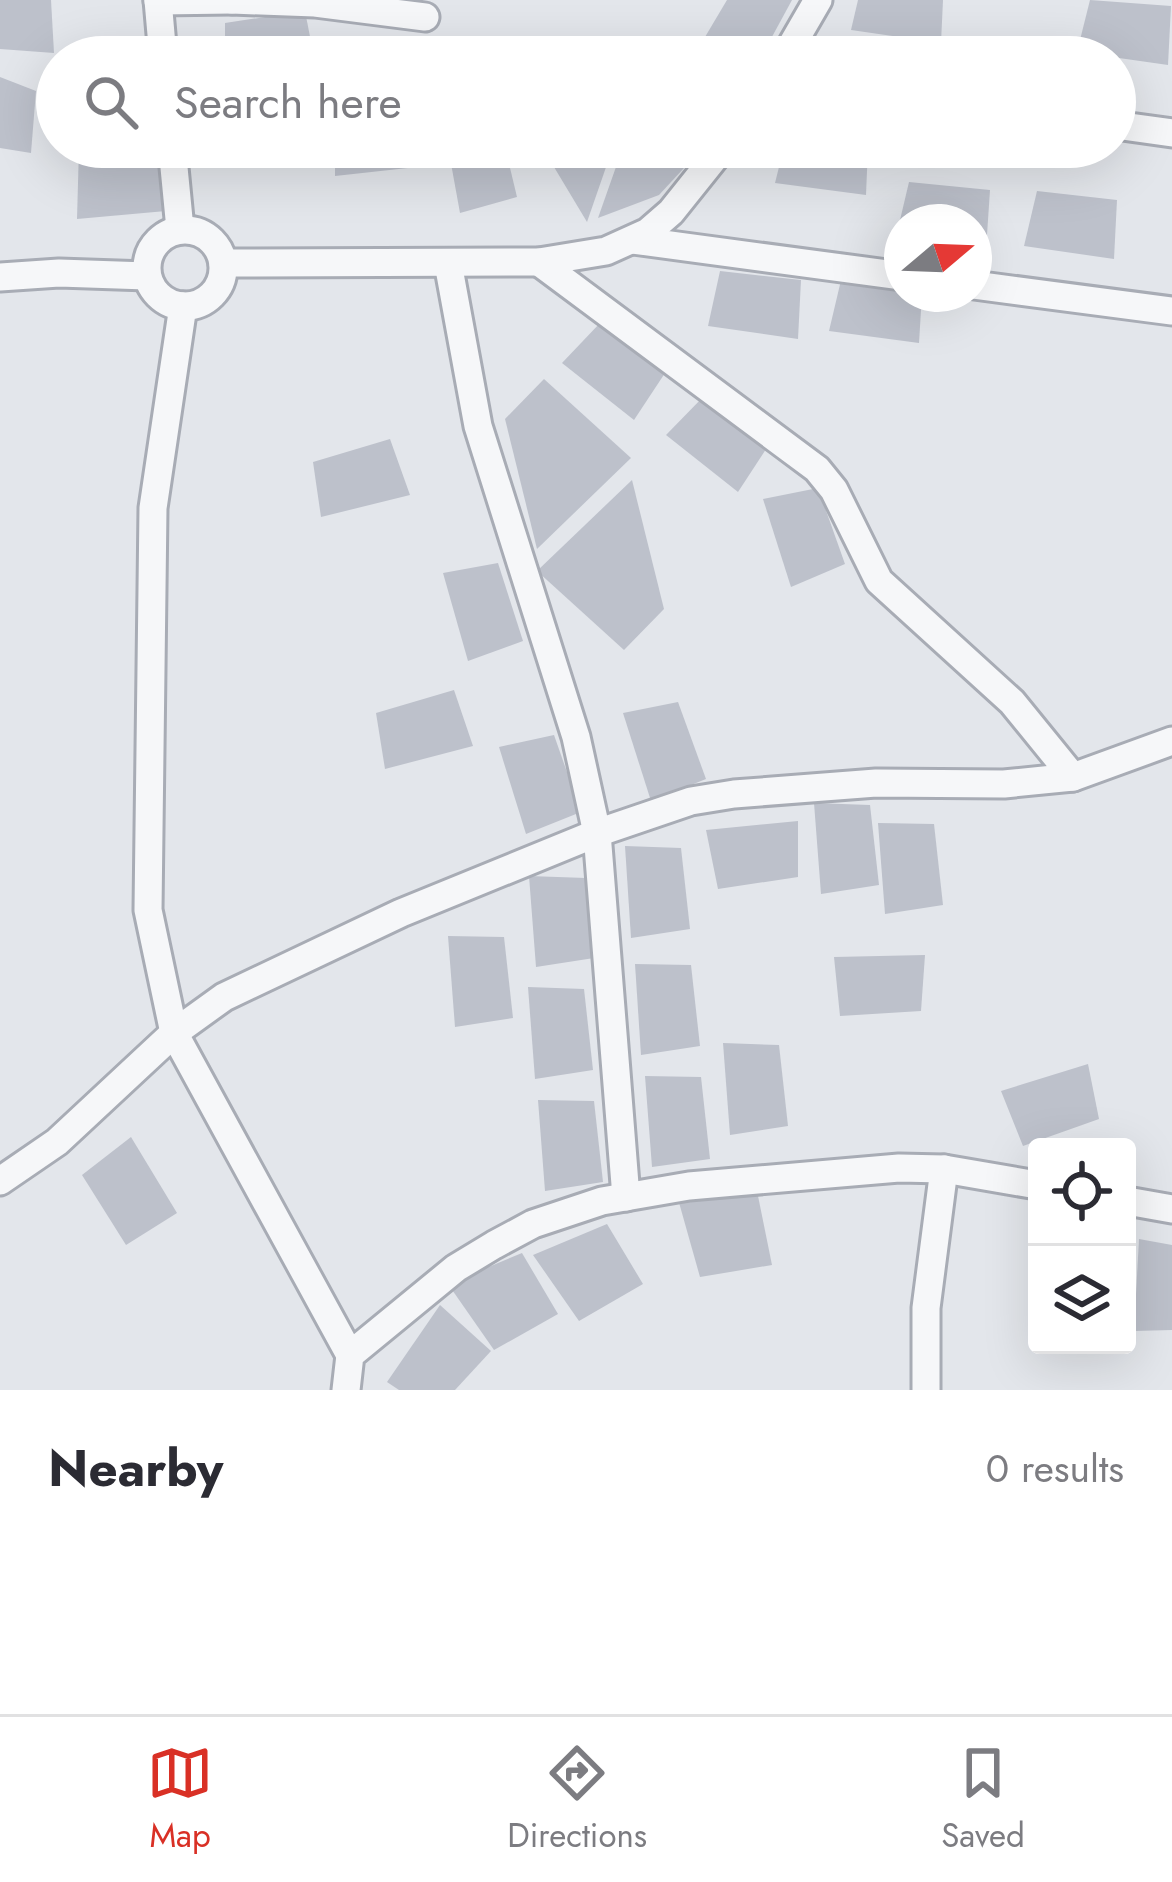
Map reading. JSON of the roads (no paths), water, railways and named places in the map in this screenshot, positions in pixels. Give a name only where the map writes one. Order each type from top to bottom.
[{"type":"street","points":[[162,36],[158,0],[315,3],[425,17]]},
{"type":"street","points":[[797,36],[818,0]]},
{"type":"street","points":[[1136,128],[1172,133]]},
{"type":"street","points":[[174,168],[180,230]]},
{"type":"street","points":[[223,263],[539,262],[593,254],[633,240],[671,212],[706,168]]},
{"type":"street","points":[[180,230],[205,235],[223,263],[215,291],[195,305],[183,306],[160,297],[147,276],[146,263],[158,240],[180,230]]},
{"type":"street","points":[[633,240],[884,274]]},
{"type":"street","points":[[539,262],[817,469],[834,490],[879,581],[1012,702],[1073,777]]},
{"type":"street","points":[[448,263],[478,426],[575,737],[597,833],[626,1197]]},
{"type":"street","points":[[0,277],[147,276]]},
{"type":"street","points":[[992,287],[1172,311]]},
{"type":"street","points":[[183,306],[158,452],[149,619],[148,910],[173,1033],[350,1355],[346,1390]]},
{"type":"street","points":[[0,1181],[96,1110],[173,1033],[224,997],[401,914],[597,833],[691,801],[734,794],[876,783],[1004,784],[1073,777],[1172,741]]},
{"type":"street","points":[[350,1355],[456,1268],[494,1245],[532,1224],[626,1197],[798,1175],[899,1168],[944,1169],[1028,1183]]},
{"type":"street","points":[[926,1390],[926,1309],[944,1169]]},
{"type":"street","points":[[1136,1203],[1172,1209]]}]
